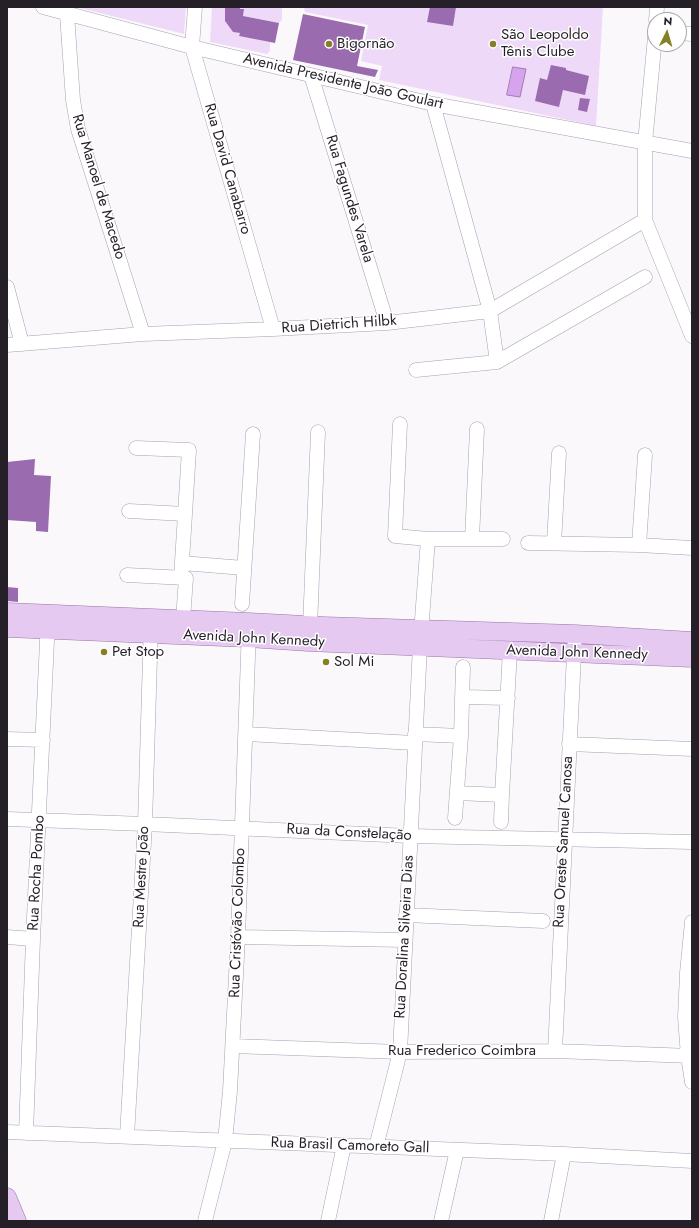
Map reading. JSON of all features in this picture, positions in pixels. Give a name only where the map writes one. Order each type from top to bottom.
[{"type":"main road","name":"Avenida John Kennedy","points":[[7,612],[48,622]]},
{"type":"main road","name":"Avenida John Kennedy","points":[[151,626],[183,619],[308,642],[575,634],[692,640]]},
{"type":"main road","name":"Avenida John Kennedy","points":[[7,628],[48,622],[249,630],[310,626],[510,650],[692,658]]},
{"type":"main road","points":[[7,1197],[17,1221]]},
{"type":"street","name":"Rua David Canabarro","points":[[195,7],[192,47],[273,329]]},
{"type":"street","name":"Avenida Presidente João Goulart","points":[[47,8],[192,47],[433,104],[692,151]]},
{"type":"street","name":"Rua Manoel de Macedo","points":[[67,14],[73,100],[78,129],[143,334]]},
{"type":"street","points":[[654,52],[645,143],[645,220],[686,307],[692,336]]},
{"type":"street","name":"Rua Fagundes Varela","points":[[311,75],[387,322]]},
{"type":"street","points":[[433,104],[490,311],[497,362]]},
{"type":"street","name":"Rua Dietrich Hilbk","points":[[7,345],[143,334],[273,329],[387,322],[490,311],[645,220]]},
{"type":"street","points":[[416,370],[497,362],[645,277]]},
{"type":"street","points":[[7,287],[22,344]]},
{"type":"street","points":[[400,424],[395,536],[428,539],[503,539]]},
{"type":"street","points":[[472,539],[477,429]]},
{"type":"street","points":[[310,626],[318,432]]},
{"type":"street","points":[[242,604],[253,434]]},
{"type":"street","points":[[136,448],[189,450],[181,578]]},
{"type":"street","points":[[554,543],[559,453]]},
{"type":"street","points":[[639,545],[645,455]]},
{"type":"street","points":[[129,511],[185,514]]},
{"type":"street","name":"Rua Doralina Silveira Dias","points":[[376,1147],[400,1052],[420,638],[428,539]]},
{"type":"street","points":[[528,543],[639,545],[692,548]]},
{"type":"street","points":[[182,563],[244,568]]},
{"type":"street","points":[[127,575],[186,578],[183,619]]},
{"type":"street","name":"Rua Rocha Pombo","points":[[26,1133],[33,939],[44,740],[48,622]]},
{"type":"street","name":"Rua Mestre João","points":[[127,1136],[144,824],[151,626]]},
{"type":"street","name":"Rua Cristóvão Colombo","points":[[205,1221],[225,1141],[230,1091],[238,937],[249,630]]},
{"type":"street","name":"Rua Oreste Samuel Canosa","points":[[555,1051],[575,634]]},
{"type":"street","points":[[501,822],[510,650]]},
{"type":"street","points":[[455,818],[461,736],[463,667]]},
{"type":"street","points":[[462,697],[508,698]]},
{"type":"street","points":[[246,734],[415,739],[461,736]]},
{"type":"street","points":[[7,739],[44,740]]},
{"type":"street","points":[[569,744],[692,749]]},
{"type":"street","points":[[457,793],[502,795]]},
{"type":"street","name":"Rua da Constelação","points":[[7,819],[410,836],[692,842]]},
{"type":"street","points":[[406,915],[543,921]]},
{"type":"street","points":[[692,922],[687,973],[685,1017],[692,1082]]},
{"type":"street","points":[[238,937],[405,940]]},
{"type":"street","points":[[7,938],[33,939]]},
{"type":"street","name":"Rua Frederico Coimbra","points":[[232,1046],[400,1052],[555,1051],[690,1056]]},
{"type":"street","name":"Rua Brasil Camoreto Gall","points":[[7,1132],[564,1154],[692,1161]]},
{"type":"street","points":[[328,1221],[344,1145]]},
{"type":"street","points":[[441,1221],[457,1150]]},
{"type":"street","points":[[552,1221],[564,1154]]},
{"type":"shaded area","points":[[76,7],[186,7],[184,34]]},
{"type":"shaded area","points":[[212,7],[225,7],[225,21],[233,32],[240,33],[239,36],[270,42],[270,51],[267,54],[210,42]]},
{"type":"shaded area","points":[[240,7],[282,7],[282,20],[279,23],[243,16],[244,9],[240,9]]},
{"type":"shaded area","name":"São Leopoldo Tênis Clube","points":[[304,7],[603,7],[596,126],[379,80],[382,66],[361,61],[368,25],[305,12]]},
{"type":"shaded area","points":[[513,67],[526,69],[520,97],[507,95]]},
{"type":"building","points":[[225,7],[240,7],[240,9],[244,9],[243,16],[279,23],[275,43],[239,36],[240,33],[233,32],[225,21]]},
{"type":"building","points":[[430,7],[456,7],[453,26],[427,22]]},
{"type":"building","name":"Bigornão","points":[[303,14],[365,27],[357,66],[378,70],[375,77],[293,60]]},
{"type":"building","points":[[551,65],[566,68],[566,70],[589,76],[585,95],[563,90],[559,107],[535,101],[540,78],[547,80]]},
{"type":"building","points":[[580,98],[590,99],[587,112],[578,110]]},
{"type":"building","points":[[35,459],[34,475],[51,476],[48,532],[36,531],[36,522],[7,520],[7,462]]},
{"type":"building","points":[[7,587],[18,588],[18,602],[7,601]]},
{"type":"place","name":"Bigornão","points":[[329,44]]},
{"type":"place","name":"São Leopoldo Tênis Clube","points":[[493,44]]},
{"type":"place","name":"Pet Stop","points":[[104,652]]},
{"type":"place","name":"Sol Mi","points":[[326,662]]}]
